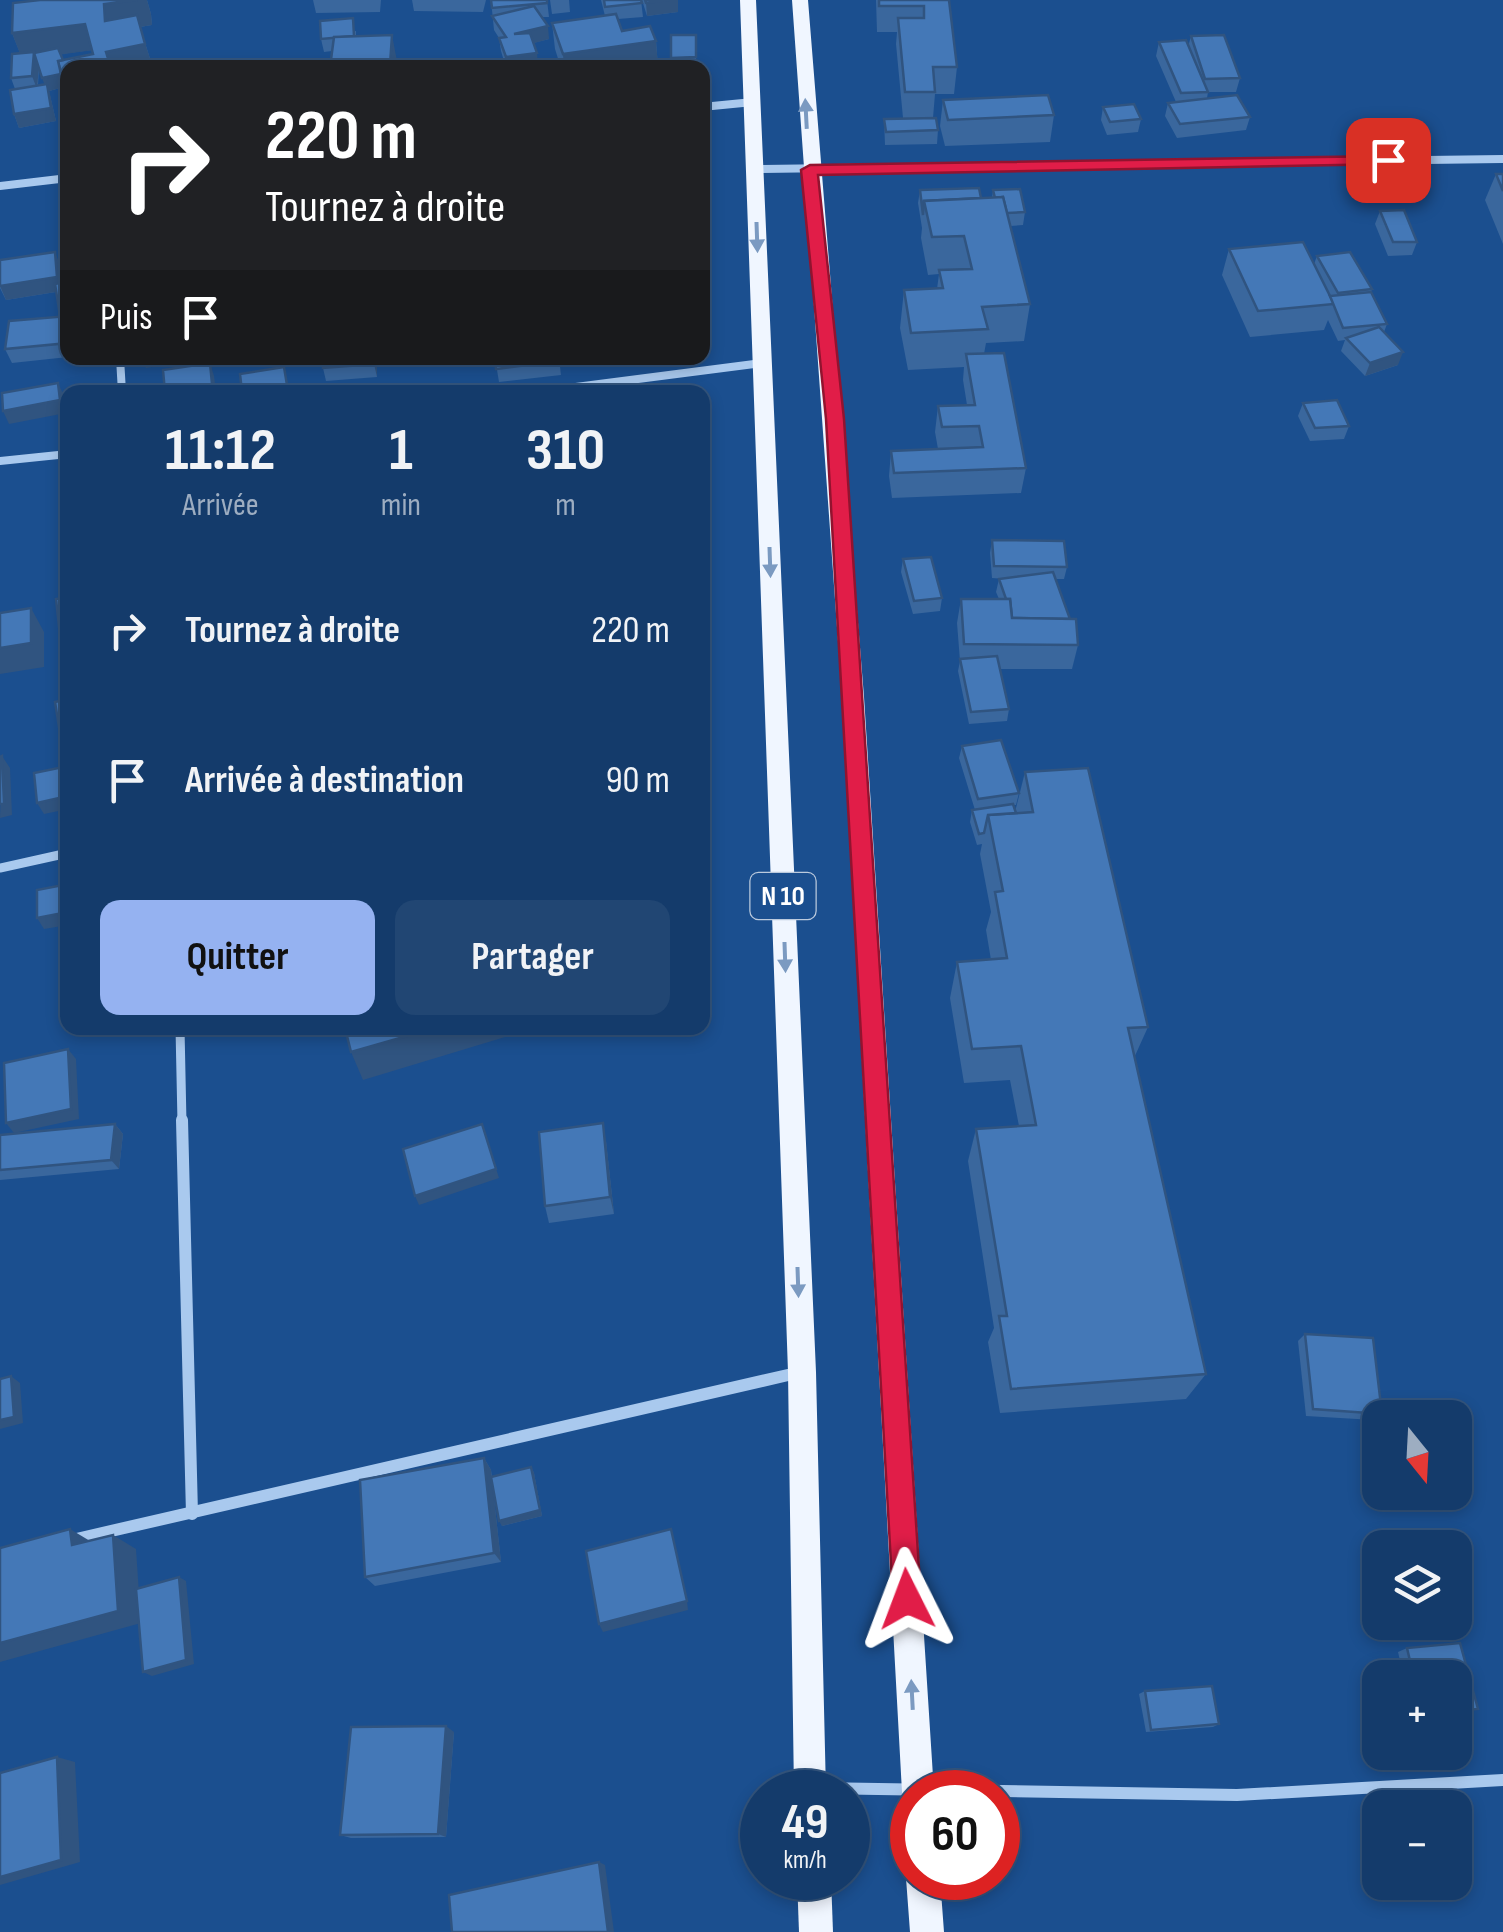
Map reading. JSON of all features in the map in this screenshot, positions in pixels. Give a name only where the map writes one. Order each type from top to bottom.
[{"type":"main road","name":"N 10","points":[[748,0],[802,1372],[810,1770]]},
{"type":"main road","points":[[800,0],[810,170],[839,478],[890,1261],[916,1770]]},
{"type":"main road","points":[[815,1900],[816,1932]]},
{"type":"main road","points":[[925,1900],[927,1932]]},
{"type":"street","points":[[710,106],[753,102]]},
{"type":"street","points":[[754,169],[1503,159]]},
{"type":"street","points":[[0,186],[60,179]]},
{"type":"street","points":[[591,385],[762,363]]},
{"type":"street","points":[[0,462],[60,455]]},
{"type":"street","points":[[0,868],[60,855]]},
{"type":"street","points":[[180,1035],[192,1514]]},
{"type":"street","points":[[58,1544],[802,1372]]},
{"type":"street","points":[[1020,1791],[1236,1794],[1503,1780]]},
{"type":"building","points":[[137,0],[104,4],[105,21],[137,15],[145,44],[106,52],[108,60],[63,60],[93,54],[85,24],[12,33],[13,3]]},
{"type":"building","points":[[491,0],[547,0],[547,3],[492,8]]},
{"type":"building","points":[[604,0],[641,0],[642,3],[605,7]]},
{"type":"building","points":[[879,0],[949,0],[957,67],[933,67],[935,92],[905,92],[898,18],[924,18],[924,6],[879,6]]},
{"type":"building","points":[[534,6],[548,26],[514,34],[530,33],[537,53],[506,57],[499,38],[506,37],[492,16]]},
{"type":"building","points":[[616,14],[622,31],[650,26],[656,41],[563,54],[552,23]]},
{"type":"building","points":[[353,18],[354,36],[321,39],[320,21]]},
{"type":"building","points":[[392,35],[390,60],[331,60],[334,37]]},
{"type":"building","points":[[671,35],[696,35],[696,57],[671,58]]},
{"type":"building","points":[[1224,35],[1240,78],[1205,79],[1191,36]]},
{"type":"building","points":[[1186,40],[1208,92],[1181,93],[1159,42]]},
{"type":"building","points":[[58,48],[63,60],[58,61],[60,74],[42,78],[34,53]]},
{"type":"building","points":[[34,52],[32,76],[11,78],[12,54]]},
{"type":"building","points":[[47,84],[51,108],[14,114],[10,90]]},
{"type":"building","points":[[1048,95],[1054,115],[948,120],[943,100]]},
{"type":"building","points":[[1237,95],[1250,117],[1180,124],[1168,103]]},
{"type":"building","points":[[1134,104],[1141,119],[1110,122],[1103,107]]},
{"type":"building","points":[[936,118],[938,130],[886,132],[884,119]]},
{"type":"building","points":[[979,188],[981,198],[924,201],[923,215],[920,190]]},
{"type":"building","points":[[1020,189],[1025,212],[1007,213],[1003,197],[995,198],[993,190]]},
{"type":"building","points":[[1003,197],[1030,304],[982,307],[988,329],[911,333],[904,290],[943,288],[939,270],[972,269],[964,236],[932,237],[924,201]]},
{"type":"building","points":[[1404,210],[1417,242],[1393,242],[1380,211]]},
{"type":"building","points":[[1303,242],[1334,304],[1258,311],[1229,249]]},
{"type":"building","points":[[55,252],[57,277],[0,286],[0,260]]},
{"type":"building","points":[[1350,252],[1372,289],[1338,293],[1317,256]]},
{"type":"building","points":[[60,283],[60,316],[55,284]]},
{"type":"building","points":[[1371,292],[1387,324],[1343,328],[1330,296]]},
{"type":"building","points":[[60,317],[60,344],[5,349],[9,321]]},
{"type":"building","points":[[1379,327],[1403,352],[1370,363],[1346,338]]},
{"type":"building","points":[[1004,353],[1026,468],[894,473],[891,451],[983,447],[979,426],[942,427],[938,406],[975,405],[966,354]]},
{"type":"building","points":[[210,365],[212,384],[164,385],[163,370]]},
{"type":"building","points":[[496,365],[528,365],[496,369]]},
{"type":"building","points":[[284,367],[287,385],[241,385],[240,374]]},
{"type":"building","points":[[58,383],[60,400],[3,411],[2,393]]},
{"type":"building","points":[[1337,400],[1349,426],[1315,428],[1303,403]]},
{"type":"building","points":[[992,540],[1064,541],[1067,567],[994,566]]},
{"type":"building","points":[[931,557],[942,598],[914,601],[903,559]]},
{"type":"building","points":[[1053,572],[1070,619],[1012,618],[1010,599],[1006,599],[999,579]]},
{"type":"building","points":[[60,598],[60,636],[56,599]]},
{"type":"building","points":[[961,599],[1010,599],[1012,618],[1076,619],[1078,645],[964,644]]},
{"type":"building","points":[[31,608],[31,643],[0,648],[0,613]]},
{"type":"building","points":[[997,656],[1009,709],[971,712],[960,659]]},
{"type":"building","points":[[60,701],[60,733],[55,702]]},
{"type":"building","points":[[1001,740],[1019,793],[978,799],[962,746]]},
{"type":"building","points":[[0,757],[4,804],[0,804]]},
{"type":"building","points":[[60,768],[60,798],[37,803],[34,773]]},
{"type":"building","points":[[1088,768],[1148,1027],[1128,1028],[1206,1374],[1011,1389],[999,1316],[1007,1316],[976,1129],[1036,1125],[1021,1046],[972,1049],[957,962],[1007,958],[995,892],[1003,891],[988,815],[1033,812],[1025,772]]},
{"type":"building","points":[[1013,804],[1016,813],[988,815],[984,833],[979,834],[972,810]]},
{"type":"building","points":[[60,886],[60,914],[37,918],[37,890]]},
{"type":"building","points":[[347,1035],[410,1035],[351,1052]]},
{"type":"building","points":[[68,1049],[71,1109],[6,1123],[4,1063]]},
{"type":"building","points":[[603,1123],[610,1197],[545,1206],[539,1132]]},
{"type":"building","points":[[115,1124],[111,1160],[0,1170],[0,1135]]},
{"type":"building","points":[[482,1124],[496,1169],[415,1196],[403,1149]]},
{"type":"building","points":[[1305,1334],[1373,1338],[1380,1400],[1362,1400],[1362,1413],[1313,1409]]},
{"type":"building","points":[[11,1376],[14,1417],[0,1420],[0,1379]]},
{"type":"building","points":[[484,1458],[494,1553],[365,1577],[360,1480]]},
{"type":"building","points":[[531,1467],[540,1510],[499,1521],[491,1477]]},
{"type":"building","points":[[70,1529],[72,1545],[113,1535],[118,1611],[0,1643],[0,1548]]},
{"type":"building","points":[[671,1529],[687,1601],[599,1624],[586,1551]]},
{"type":"building","points":[[179,1577],[186,1660],[143,1672],[136,1589]]},
{"type":"building","points":[[1460,1643],[1465,1660],[1410,1660],[1407,1648]]},
{"type":"building","points":[[1212,1686],[1219,1724],[1151,1730],[1145,1691]]},
{"type":"building","points":[[1472,1687],[1478,1709],[1472,1710]]},
{"type":"building","points":[[446,1726],[438,1834],[340,1835],[351,1727]]},
{"type":"building","points":[[57,1757],[61,1860],[0,1877],[0,1773]]},
{"type":"building","points":[[599,1862],[608,1932],[452,1932],[449,1895]]},
{"type":"route","points":[[907,1599],[890,1261],[835,419],[810,170],[1388,160]]}]
